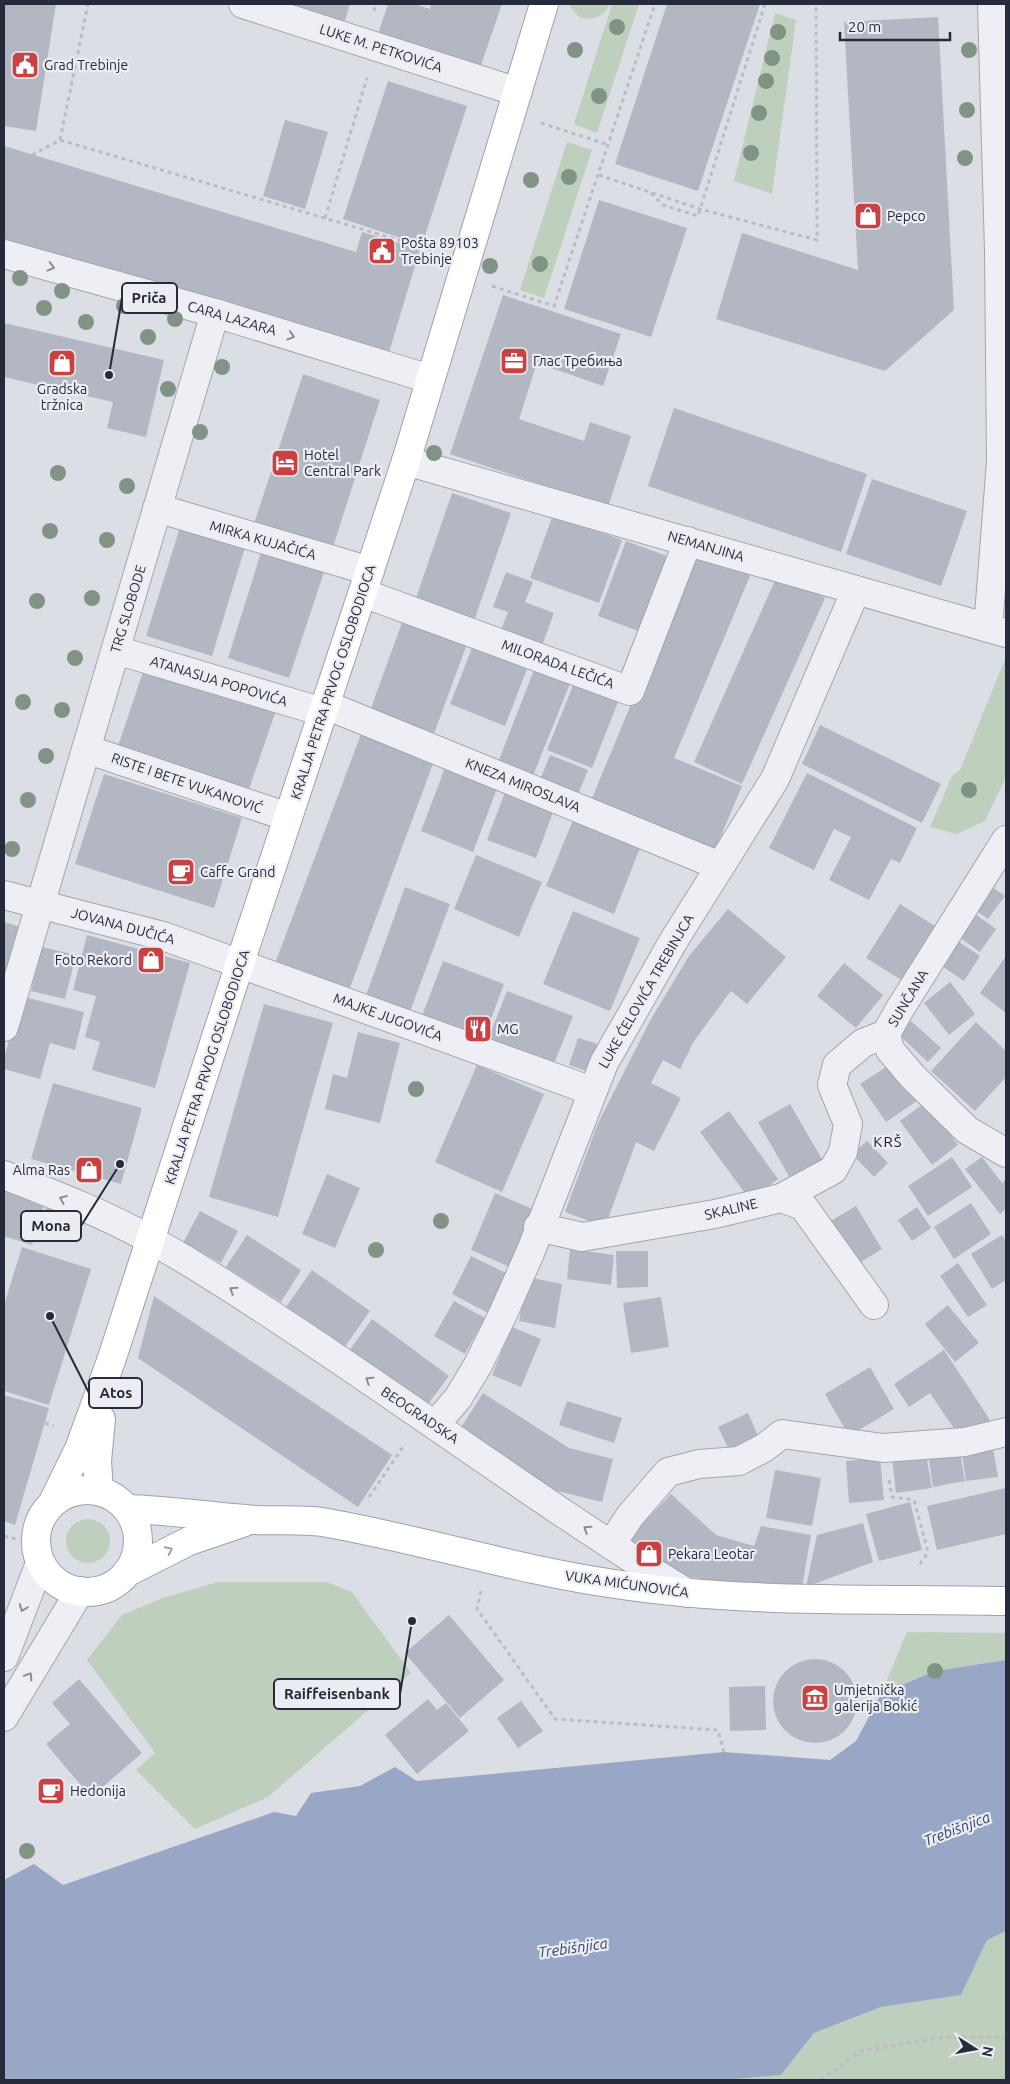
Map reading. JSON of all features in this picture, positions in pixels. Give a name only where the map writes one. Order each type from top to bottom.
[{"type":"main road","name":"KRALJA PETRA PRVOG OSLOBODIOCA","points":[[112,1358],[406,461],[544,4]]},
{"type":"main road","points":[[99,1491],[97,1460],[100,1428],[112,1358]]},
{"type":"main road","points":[[53,1502],[67,1494],[83,1489],[99,1491],[115,1498],[127,1509],[135,1523],[138,1540],[135,1558],[126,1573],[114,1584],[98,1591],[80,1591],[64,1587],[50,1576],[40,1563],[36,1547],[37,1530],[42,1515],[53,1502],[79,1449],[112,1358]]},
{"type":"main road","name":"VUKA MIĆUNOVIĆA","points":[[127,1509],[162,1510],[254,1520],[319,1522],[568,1576],[687,1593],[755,1597],[1006,1601]]},
{"type":"main road","name":"VUKA MIĆUNOVIĆA","points":[[126,1573],[189,1541],[254,1520]]},
{"type":"street","name":"LUKE M. PETKOVIĆA","points":[[243,4],[518,92]]},
{"type":"street","points":[[992,4],[1000,250],[1001,445],[997,630]]},
{"type":"street","name":"CARA LAZARA","points":[[4,254],[215,313],[430,379]]},
{"type":"street","name":"TRG SLOBODE","points":[[4,1027],[215,313]]},
{"type":"street","name":"NEMANJINA","points":[[406,461],[997,630]]},
{"type":"street","name":"MIRKA KUJAČIĆA","points":[[158,508],[366,582]]},
{"type":"street","name":"MILORADA LEČIĆA","points":[[366,582],[630,691],[688,541]]},
{"type":"street","name":"LUKE ĆELOVIĆA TREBINJCA","points":[[435,1425],[458,1398],[478,1366],[530,1254],[538,1228],[604,1063],[674,940],[775,779],[856,590]]},
{"type":"street","name":"ATANASIJA POPOVIĆA","points":[[116,650],[324,708]]},
{"type":"street","name":"KNEZA MIROSLAVA","points":[[324,708],[720,866]]},
{"type":"street","name":"RISTE I BETE VUKANOVIĆ","points":[[86,749],[288,817]]},
{"type":"street","name":"SUNČANA","points":[[1006,840],[886,1034],[890,1050],[912,1076],[967,1130],[1006,1153]]},
{"type":"street","name":"JOVANA DUČIĆA","points":[[4,894],[163,936],[240,963]]},
{"type":"street","name":"MAJKE JUGOVIĆA","points":[[240,963],[592,1091]]},
{"type":"street","name":"SKALINE","points":[[538,1228],[582,1237],[715,1214],[781,1198],[832,1170],[843,1152],[848,1124],[832,1085],[837,1065],[863,1044],[886,1034]]},
{"type":"street","name":"BEOGRADSKA","points":[[4,1175],[52,1194],[151,1240],[232,1289],[435,1425],[551,1506],[687,1593]]},
{"type":"street","points":[[781,1198],[803,1206],[874,1305]]},
{"type":"street","points":[[611,1545],[630,1516],[668,1472],[699,1464],[739,1461],[764,1448],[782,1434],[882,1448],[965,1442],[1006,1432]]},
{"type":"street","points":[[4,1657],[40,1563]]},
{"type":"street","points":[[4,1717],[80,1591]]},
{"type":"path","points":[[60,140],[88,4]]},
{"type":"path","points":[[490,286],[554,306],[655,4]]},
{"type":"path","points":[[650,192],[663,204],[698,216],[765,4]]},
{"type":"path","points":[[599,175],[700,209],[816,240],[816,4]]},
{"type":"path","points":[[325,218],[377,47]]},
{"type":"path","points":[[542,123],[609,145]]},
{"type":"path","points":[[32,155],[60,140],[467,260]]},
{"type":"path","points":[[914,1500],[928,1552]]},
{"type":"path","points":[[4,1536],[19,1540]]},
{"type":"path","points":[[481,1590],[477,1609],[555,1719],[718,1730],[724,1752]]},
{"type":"path","points":[[821,2080],[861,2051],[945,2036],[1006,2037]]},
{"type":"green space","points":[[568,4],[610,4],[601,15],[589,18],[579,17]]},
{"type":"green space","points":[[612,4],[639,4],[597,133],[574,124]]},
{"type":"green space","points":[[775,13],[796,20],[772,194],[734,181]]},
{"type":"green space","points":[[567,142],[592,150],[544,298],[520,290]]},
{"type":"green space","points":[[1006,657],[1006,777],[985,821],[957,834],[930,827],[952,776],[960,770]]},
{"type":"green space","points":[[92,1519],[104,1525],[109,1532],[109,1550],[104,1557],[97,1562],[84,1563],[76,1560],[69,1553],[66,1537],[69,1529],[76,1522]]},
{"type":"green space","points":[[218,1582],[327,1582],[352,1592],[411,1673],[268,1797],[195,1829],[136,1770],[155,1753],[87,1660],[122,1615],[163,1598]]},
{"type":"green space","points":[[907,1632],[1006,1633],[1006,1660],[935,1671],[881,1694]]},
{"type":"green space","points":[[1006,1931],[1006,2080],[724,2080],[781,2075],[814,2033],[881,2007],[961,1995],[987,1939]]},
{"type":"water","name":"Trebišnjica","points":[[1006,1660],[1006,1931],[987,1940],[961,1995],[881,2007],[814,2033],[781,2075],[724,2080],[4,2080],[4,1880],[34,1864],[63,1885],[274,1812],[296,1816],[311,1793],[360,1786],[395,1767],[417,1781],[724,1752],[830,1760],[856,1741],[881,1694],[935,1671]]},
{"type":"building","name":"Grad Trebinje","points":[[4,4],[56,4],[36,131],[4,126]]},
{"type":"building","points":[[280,4],[350,4],[344,24]]},
{"type":"building","points":[[388,4],[414,4],[430,9],[431,4],[502,4],[478,74],[376,40]]},
{"type":"building","points":[[667,4],[760,4],[698,191],[615,164]]},
{"type":"building","points":[[938,17],[954,310],[885,371],[716,319],[742,233],[858,270],[844,22]]},
{"type":"building","points":[[388,81],[467,106],[422,245],[343,219]]},
{"type":"building","points":[[285,120],[328,132],[305,209],[263,196]]},
{"type":"building","points":[[4,146],[356,252],[362,232],[420,249],[388,356],[4,241]]},
{"type":"building","points":[[599,200],[687,228],[651,337],[564,309]]},
{"type":"building","points":[[503,295],[621,334],[603,386],[537,363],[519,419],[584,441],[590,422],[631,436],[608,507],[450,454]]},
{"type":"building","points":[[4,323],[164,360],[146,437],[107,428],[113,402],[4,377]]},
{"type":"building","points":[[303,374],[380,400],[331,553],[253,527]]},
{"type":"building","points":[[674,408],[867,474],[841,552],[648,486]]},
{"type":"building","points":[[872,479],[967,511],[941,586],[846,554]]},
{"type":"building","points":[[452,493],[511,513],[473,624],[414,604]]},
{"type":"building","points":[[553,515],[622,540],[599,603],[530,578]]},
{"type":"building","points":[[181,524],[246,544],[212,656],[146,636]]},
{"type":"building","points":[[626,541],[675,559],[646,634],[598,616]]},
{"type":"building","points":[[263,546],[326,566],[289,678],[228,658]]},
{"type":"building","points":[[696,548],[752,571],[674,758],[742,786],[713,855],[590,803]]},
{"type":"building","points":[[506,572],[533,582],[525,602],[554,613],[540,651],[499,635],[508,612],[493,607]]},
{"type":"building","points":[[777,576],[825,598],[742,784],[694,762]]},
{"type":"building","points":[[404,617],[468,641],[431,742],[367,719]]},
{"type":"building","points":[[472,648],[527,669],[505,726],[450,704]]},
{"type":"building","points":[[537,662],[573,676],[532,778],[497,765]]},
{"type":"building","points":[[144,669],[275,713],[247,795],[116,752]]},
{"type":"building","points":[[576,678],[620,697],[592,768],[547,750]]},
{"type":"building","points":[[820,725],[941,784],[922,823],[802,764]]},
{"type":"building","points":[[361,734],[434,761],[350,988],[276,961]]},
{"type":"building","points":[[550,755],[588,770],[575,802],[537,787]]},
{"type":"building","points":[[446,765],[498,786],[473,852],[421,831]]},
{"type":"building","points":[[807,773],[917,828],[900,863],[891,859],[869,900],[829,880],[851,837],[834,829],[814,870],[769,848]]},
{"type":"building","points":[[104,774],[242,818],[214,908],[75,864]]},
{"type":"building","points":[[505,792],[554,810],[536,858],[487,840]]},
{"type":"building","points":[[573,820],[640,848],[614,914],[546,886]]},
{"type":"building","points":[[476,855],[542,882],[519,937],[454,909]]},
{"type":"building","points":[[988,884],[1005,896],[988,919],[971,907]]},
{"type":"building","points":[[405,887],[450,904],[409,1014],[365,998]]},
{"type":"building","points":[[900,904],[938,928],[903,981],[866,958]]},
{"type":"building","points":[[728,909],[786,957],[747,1004],[731,991],[694,1041],[680,1069],[663,1060],[651,1083],[681,1098],[654,1151],[636,1142],[605,1227],[565,1212],[598,1123],[651,1019],[689,956]]},
{"type":"building","points":[[573,911],[640,938],[610,1011],[543,984]]},
{"type":"building","points":[[975,914],[996,929],[980,952],[959,937]]},
{"type":"building","points":[[4,922],[20,927],[4,982]]},
{"type":"building","points":[[87,935],[190,963],[155,1088],[92,1070],[100,1042],[85,1037],[96,996],[73,990]]},
{"type":"building","points":[[956,940],[980,956],[964,981],[939,964]]},
{"type":"building","points":[[42,947],[76,955],[65,999],[31,991]]},
{"type":"building","points":[[1006,956],[1006,1013],[980,993]]},
{"type":"building","points":[[443,961],[504,984],[483,1041],[421,1018]]},
{"type":"building","points":[[844,963],[883,995],[856,1028],[817,996]]},
{"type":"building","points":[[950,982],[975,1014],[949,1035],[924,1003]]},
{"type":"building","points":[[507,991],[573,1016],[552,1069],[486,1044]]},
{"type":"building","points":[[20,996],[84,1012],[75,1050],[50,1043],[40,1079],[4,1069],[4,1059]]},
{"type":"building","points":[[264,1004],[333,1023],[278,1217],[209,1197]]},
{"type":"building","points":[[911,1021],[941,1048],[928,1062],[899,1035]]},
{"type":"building","points":[[976,1022],[1006,1051],[1006,1077],[975,1111],[931,1071]]},
{"type":"building","points":[[358,1032],[400,1043],[380,1123],[325,1109],[333,1074],[347,1078]]},
{"type":"building","points":[[578,1038],[598,1044],[589,1072],[569,1065]]},
{"type":"building","points":[[892,1063],[917,1101],[886,1122],[860,1084]]},
{"type":"building","points":[[477,1065],[544,1094],[502,1192],[435,1162]]},
{"type":"building","points":[[53,1083],[142,1108],[121,1184],[31,1159]]},
{"type":"building","points":[[927,1101],[958,1145],[932,1165],[900,1121]]},
{"type":"building","points":[[790,1104],[823,1161],[791,1180],[758,1122]]},
{"type":"building","points":[[729,1111],[778,1179],[750,1200],[700,1132]]},
{"type":"building","points":[[867,1141],[888,1163],[874,1177],[852,1154]]},
{"type":"building","points":[[952,1157],[972,1187],[928,1216],[908,1186]]},
{"type":"building","points":[[982,1157],[1002,1183],[1006,1180],[1006,1209],[1000,1214],[965,1169]]},
{"type":"building","points":[[327,1174],[360,1188],[335,1248],[302,1234]]},
{"type":"building","points":[[4,1186],[46,1199],[32,1245],[4,1236]]},
{"type":"building","points":[[495,1193],[535,1210],[510,1267],[471,1250]]},
{"type":"building","points":[[971,1203],[991,1234],[954,1259],[934,1227]]},
{"type":"building","points":[[47,1205],[82,1216],[75,1239],[40,1228]]},
{"type":"building","points":[[856,1206],[882,1249],[854,1266],[829,1222]]},
{"type":"building","points":[[917,1207],[931,1228],[912,1241],[898,1220]]},
{"type":"building","points":[[200,1211],[238,1231],[221,1263],[183,1243]]},
{"type":"building","points":[[247,1235],[301,1270],[281,1302],[226,1267]]},
{"type":"building","points":[[1002,1235],[1006,1241],[1006,1280],[992,1289],[971,1254]]},
{"type":"building","points":[[22,1247],[91,1269],[49,1405],[4,1391],[4,1305]]},
{"type":"building","points":[[570,1249],[614,1255],[611,1285],[567,1279]]},
{"type":"building","points":[[616,1251],[648,1251],[648,1287],[617,1288]]},
{"type":"building","points":[[471,1256],[508,1274],[488,1313],[452,1294]]},
{"type":"building","points":[[958,1263],[987,1305],[968,1317],[940,1276]]},
{"type":"building","points":[[312,1270],[370,1311],[344,1348],[286,1307]]},
{"type":"building","points":[[527,1277],[562,1284],[555,1328],[519,1321]]},
{"type":"building","points":[[154,1296],[392,1455],[358,1507],[138,1358]]},
{"type":"building","points":[[661,1297],[669,1347],[631,1353],[623,1303]]},
{"type":"building","points":[[454,1301],[485,1318],[465,1354],[434,1336]]},
{"type":"building","points":[[948,1305],[979,1343],[955,1362],[925,1324]]},
{"type":"building","points":[[372,1319],[449,1376],[426,1407],[349,1351]]},
{"type":"building","points":[[512,1327],[541,1339],[521,1387],[492,1375]]},
{"type":"building","points":[[944,1350],[990,1420],[961,1439],[930,1393],[909,1407],[894,1384]]},
{"type":"building","points":[[870,1367],[894,1409],[849,1436],[825,1394]]},
{"type":"building","points":[[483,1393],[569,1448],[613,1459],[602,1502],[545,1488],[458,1432]]},
{"type":"building","points":[[4,1395],[49,1408],[15,1525],[4,1521]]},
{"type":"building","points":[[567,1401],[622,1418],[614,1443],[559,1425]]},
{"type":"building","points":[[748,1413],[759,1438],[730,1452],[718,1427]]},
{"type":"building","points":[[992,1443],[998,1477],[966,1481],[961,1448]]},
{"type":"building","points":[[959,1448],[965,1481],[933,1487],[928,1454]]},
{"type":"building","points":[[926,1454],[932,1488],[896,1493],[892,1459]]},
{"type":"building","points":[[880,1458],[884,1500],[849,1503],[846,1461]]},
{"type":"building","points":[[775,1470],[821,1478],[812,1526],[766,1518]]},
{"type":"building","points":[[1006,1488],[1006,1534],[937,1550],[927,1506]]},
{"type":"building","points":[[671,1494],[716,1535],[754,1546],[761,1526],[811,1535],[801,1593],[673,1575],[627,1540]]},
{"type":"building","points":[[910,1502],[922,1550],[879,1561],[866,1514]]},
{"type":"building","points":[[863,1523],[873,1562],[806,1587],[817,1535]]},
{"type":"building","points":[[449,1615],[504,1680],[460,1718],[405,1653]]},
{"type":"building","name":"Umjetnička galerija Bokić","points":[[815,1659],[838,1666],[850,1678],[857,1701],[850,1724],[838,1736],[815,1743],[792,1736],[780,1724],[773,1701],[780,1678],[792,1666]]},
{"type":"building","points":[[79,1679],[142,1753],[91,1797],[46,1744],[70,1724],[52,1703]]},
{"type":"building","points":[[765,1686],[766,1730],[730,1731],[729,1687]]},
{"type":"building","points":[[428,1699],[437,1710],[446,1703],[469,1731],[417,1774],[385,1735]]},
{"type":"building","points":[[521,1701],[543,1731],[518,1748],[497,1718]]},
{"type":"place","name":"Grad Trebinje","points":[[25,65]]},
{"type":"place","name":"Pepco","points":[[868,216]]},
{"type":"place","name":"Pošta 89103 Trebinje","points":[[382,251]]},
{"type":"place","name":"Глас Требиња","points":[[514,361]]},
{"type":"place","name":"Gradska tržnica","points":[[62,363]]},
{"type":"place","name":"Priča","points":[[109,375]]},
{"type":"place","name":"Hotel Central Park","points":[[285,463]]},
{"type":"place","name":"Caffe Grand","points":[[181,872]]},
{"type":"place","name":"Foto Rekord","points":[[151,960]]},
{"type":"place","name":"MG","points":[[478,1029]]},
{"type":"place","name":"Mona","points":[[120,1164]]},
{"type":"place","name":"Alma Ras","points":[[89,1170]]},
{"type":"place","name":"Atos","points":[[50,1316]]},
{"type":"place","name":"Pekara Leotar","points":[[649,1554]]},
{"type":"place","name":"Raiffeisenbank","points":[[412,1621]]},
{"type":"place","name":"Umjetnička galerija Bokić","points":[[815,1698]]},
{"type":"place","name":"Hedonija","points":[[51,1791]]},
{"type":"district","name":"KRŠ","points":[[888,1142]]}]
